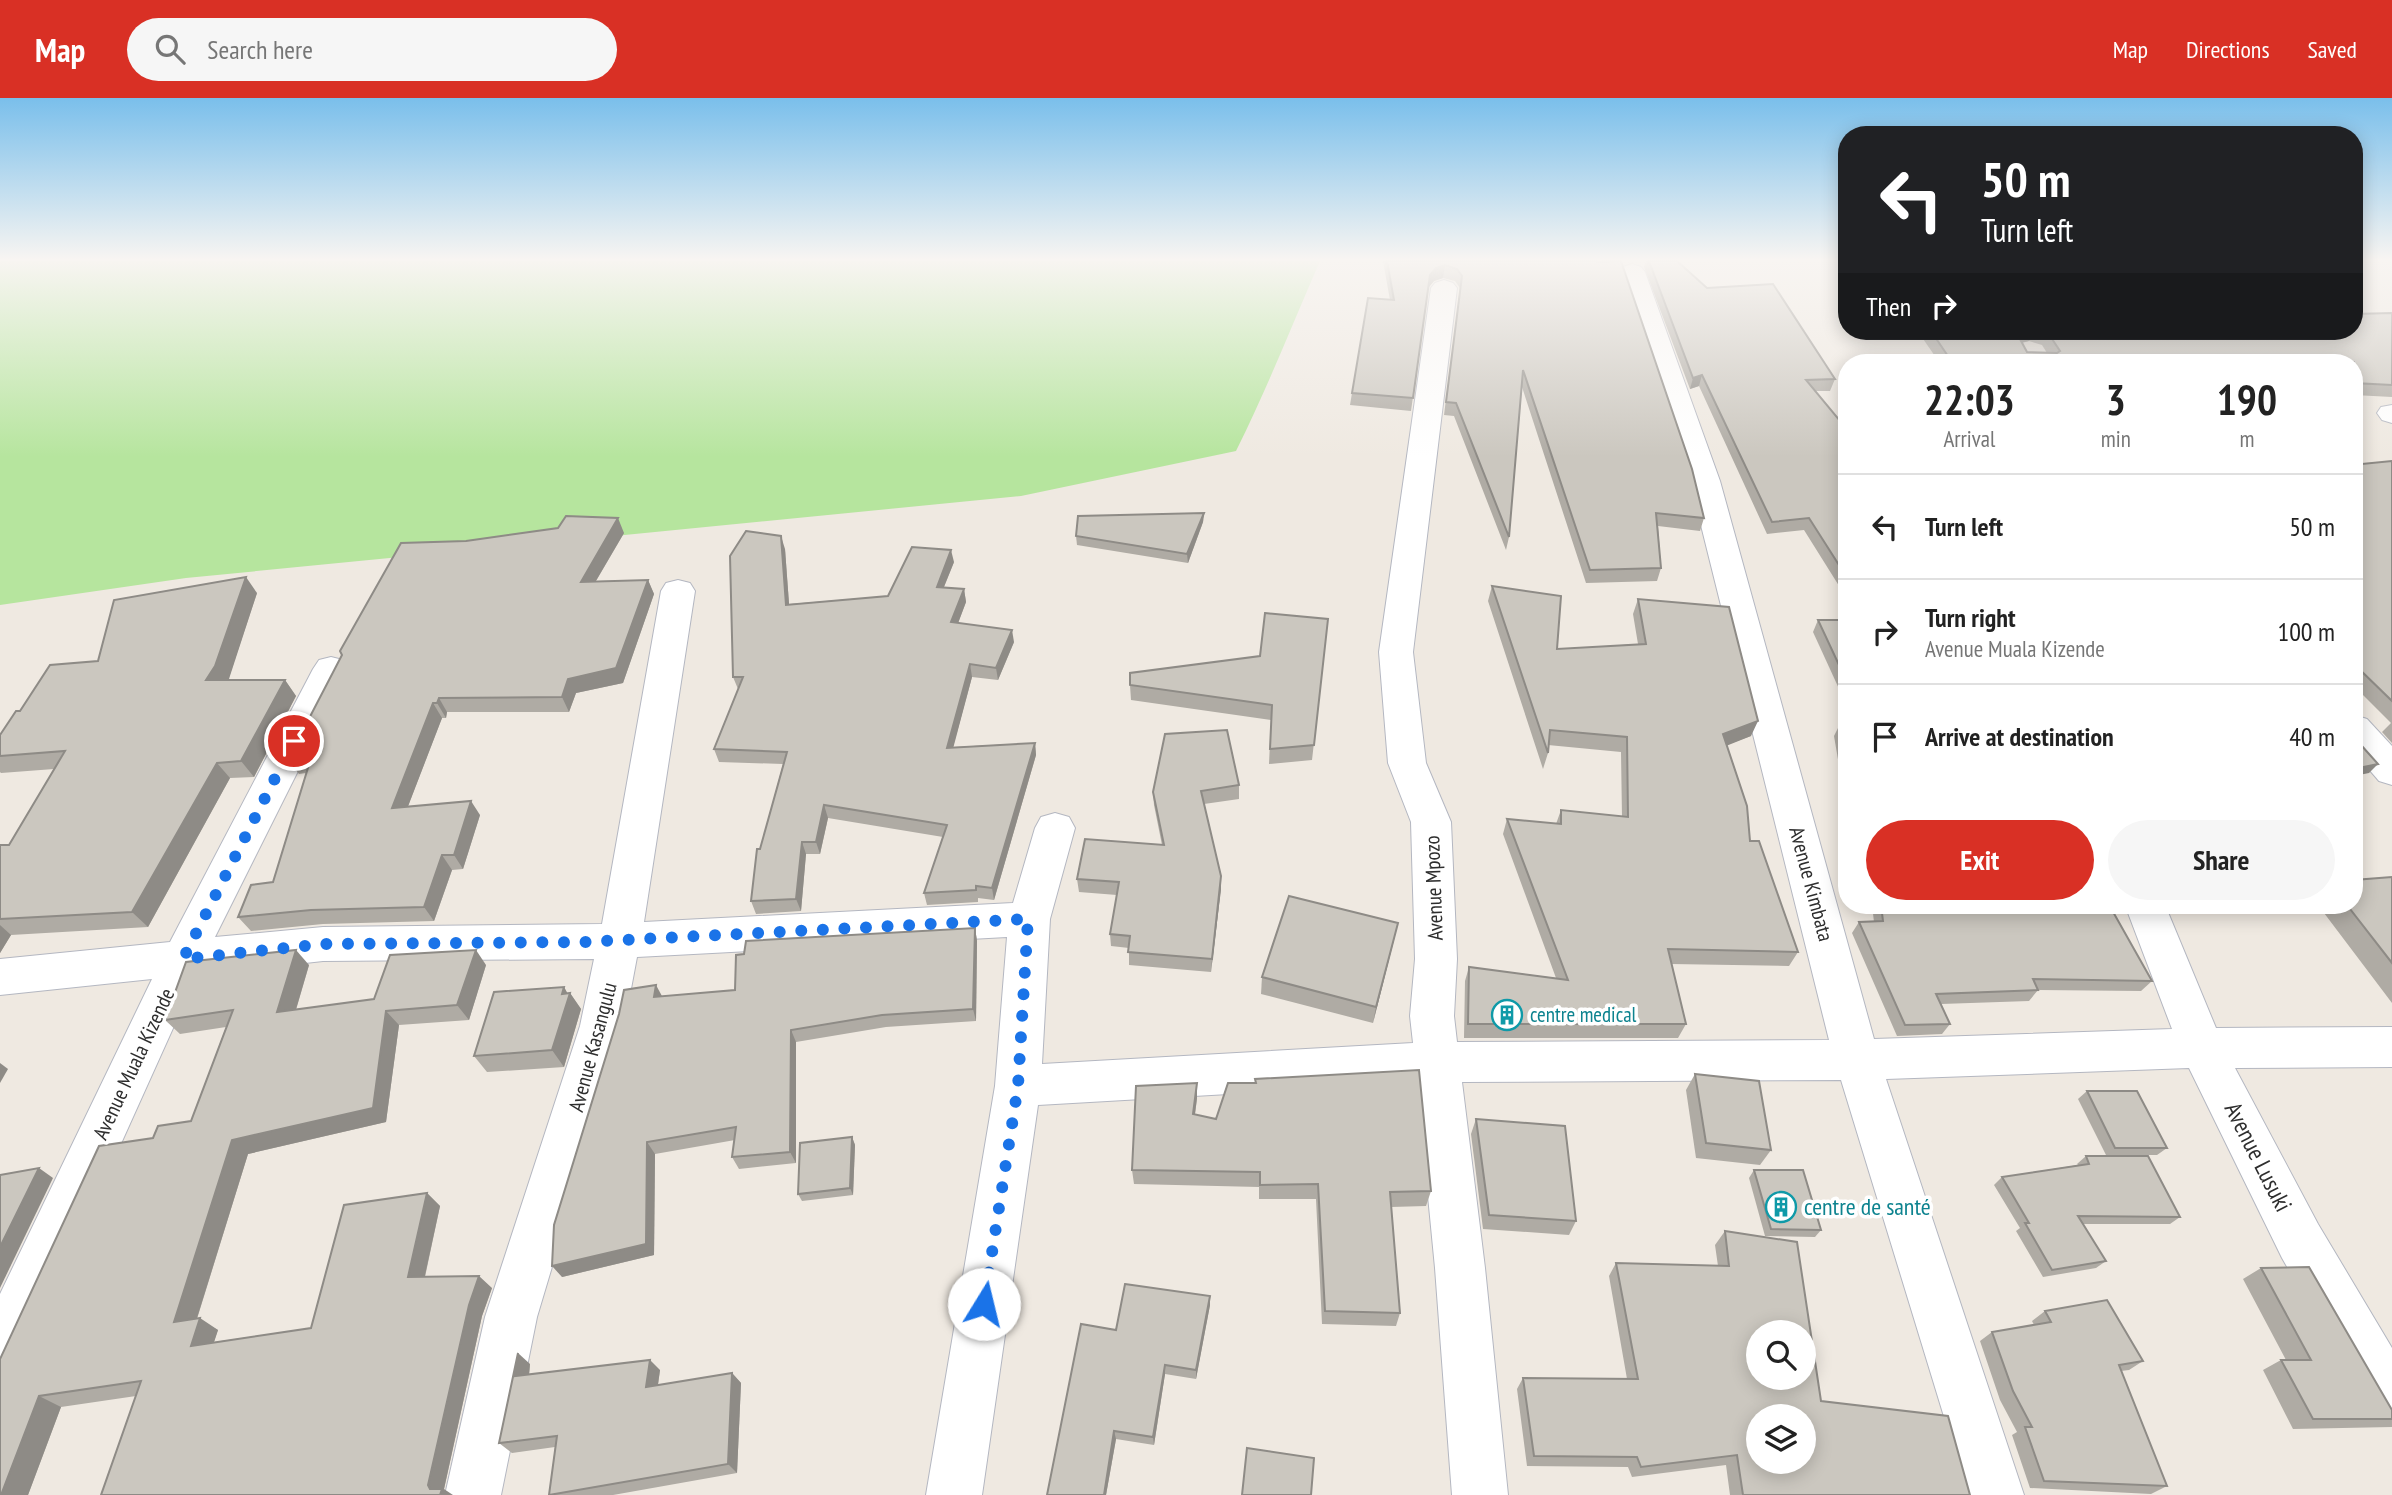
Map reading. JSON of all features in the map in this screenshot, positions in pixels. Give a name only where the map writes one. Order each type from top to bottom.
[{"type":"street","name":"Avenue Mpozo","points":[[1439,326],[1396,652],[1407,764],[1431,822],[1436,959],[1432,1016],[1460,1268],[1480,1495]]},
{"type":"street","name":"Avenue Kimbata","points":[[1651,326],[1705,481],[1857,1060],[1996,1495]]},
{"type":"street","name":"Avenue Kasangulu","points":[[474,1495],[511,1317],[602,1026],[620,939],[678,592]]},
{"type":"street","name":"Avenue Muala Kizende","points":[[0,1351],[183,959],[331,668]]},
{"type":"street","points":[[2363,738],[2392,771]]},
{"type":"street","points":[[954,1495],[1018,1086],[1028,919],[1055,828]]},
{"type":"street","name":"Avenue Lusuki","points":[[2149,914],[2202,1048],[2300,1241],[2392,1399]]},
{"type":"street","points":[[0,977],[323,944],[585,942],[1028,919]]},
{"type":"street","points":[[1018,1086],[1437,1062],[1857,1060],[2202,1048],[2392,1047]]},
{"type":"green space","points":[[0,326],[1292,326],[1236,451],[1021,496],[186,578],[0,605]]},
{"type":"building","points":[[1363,326],[1423,326],[1413,398],[1352,393]]},
{"type":"building","points":[[1456,326],[1643,326],[1692,469],[1704,518],[1656,513],[1661,568],[1590,570],[1523,370],[1509,537],[1456,403],[1446,402]]},
{"type":"building","points":[[1674,326],[1801,326],[1835,379],[1806,380],[1838,418],[1838,563],[1809,518],[1772,522],[1702,375],[1693,378]]},
{"type":"building","points":[[2363,326],[2392,326],[2392,385],[2363,383],[2363,354],[1947,354],[1937,340],[2021,340],[2027,352],[2060,351],[2053,340],[2363,340]]},
{"type":"building","points":[[2392,461],[2392,701],[2363,673],[2363,464]]},
{"type":"building","points":[[1204,513],[1187,554],[1076,536],[1078,516]]},
{"type":"building","points":[[566,516],[618,518],[581,582],[648,580],[616,668],[568,679],[562,697],[439,698],[437,703],[433,703],[392,808],[471,801],[454,855],[442,855],[424,907],[311,910],[238,917],[251,885],[273,882],[311,758],[288,759],[342,655],[340,651],[401,543],[466,541],[558,528]]},
{"type":"building","points":[[746,531],[781,536],[786,605],[888,596],[912,547],[951,550],[937,587],[964,589],[951,622],[1012,630],[996,668],[970,664],[947,748],[1035,743],[992,888],[976,886],[976,890],[924,893],[947,825],[824,805],[816,842],[802,842],[796,899],[751,901],[757,849],[760,849],[787,752],[714,749],[743,677],[733,677],[730,556]]},
{"type":"building","points":[[246,577],[215,666],[206,680],[285,680],[241,761],[217,763],[132,912],[0,919],[0,845],[9,845],[65,751],[0,756],[0,735],[16,711],[20,711],[50,665],[98,661],[114,600]]},
{"type":"building","points":[[1492,586],[1561,596],[1557,649],[1646,644],[1638,599],[1729,607],[1758,721],[1723,734],[1747,806],[1750,841],[1759,841],[1798,952],[1668,949],[1686,1024],[1468,1024],[1469,967],[1568,980],[1507,819],[1561,824],[1561,810],[1628,817],[1627,737],[1550,730],[1548,753]]},
{"type":"building","points":[[1265,613],[1328,619],[1314,745],[1270,749],[1272,705],[1130,685],[1130,673],[1260,656]]},
{"type":"building","points":[[1818,620],[1838,620],[1838,663]]},
{"type":"building","points":[[1227,730],[1239,785],[1201,791],[1221,876],[1212,959],[1128,952],[1130,936],[1110,934],[1119,882],[1077,879],[1085,839],[1164,845],[1153,792],[1165,734]]},
{"type":"building","points":[[2363,747],[2378,764],[2363,767]]},
{"type":"building","points":[[2392,877],[2392,963],[2354,914],[2363,914],[2363,879]]},
{"type":"building","points":[[1289,896],[1398,923],[1376,1007],[1262,977]]},
{"type":"building","points":[[1882,914],[2114,914],[2152,981],[2033,979],[2038,990],[1936,994],[1950,1024],[1905,1025],[1859,922],[1883,921]]},
{"type":"building","points":[[975,928],[973,1009],[882,1015],[791,1030],[790,1152],[732,1157],[736,1127],[647,1142],[646,1244],[552,1266],[554,1225],[624,990],[656,985],[654,997],[735,990],[736,955],[744,954],[746,941]]},
{"type":"building","points":[[296,950],[277,1012],[374,999],[390,955],[476,950],[457,1005],[386,1011],[373,1108],[232,1140],[174,1322],[200,1318],[191,1346],[311,1328],[344,1205],[427,1193],[408,1277],[479,1276],[469,1305],[428,1485],[430,1489],[442,1489],[440,1495],[101,1495],[141,1381],[39,1396],[0,1495],[0,1359],[99,1146],[153,1138],[158,1126],[191,1121],[233,1010],[165,1020],[186,962]]},
{"type":"building","points":[[564,987],[562,994],[570,993],[552,1050],[474,1056],[494,992]]},
{"type":"building","points":[[1419,1070],[1431,1191],[1390,1192],[1400,1313],[1325,1311],[1318,1184],[1260,1185],[1260,1172],[1132,1170],[1136,1086],[1197,1083],[1193,1114],[1216,1119],[1228,1083],[1256,1083],[1255,1079]]},
{"type":"building","points":[[1695,1074],[1759,1081],[1771,1150],[1706,1143]]},
{"type":"building","points":[[2087,1091],[2137,1091],[2167,1148],[2115,1148]]},
{"type":"building","points":[[1476,1119],[1565,1126],[1576,1221],[1489,1215]]},
{"type":"building","points":[[852,1137],[850,1188],[798,1194],[800,1143]]},
{"type":"building","points":[[2086,1156],[2148,1156],[2180,1217],[2078,1216],[2106,1261],[2052,1270],[2002,1177],[2089,1164]]},
{"type":"building","points":[[39,1168],[0,1247],[0,1175]]},
{"type":"building","name":"centre de santé","points":[[1754,1170],[1803,1170],[1821,1230],[1771,1229]]},
{"type":"building","points":[[1725,1231],[1797,1242],[1809,1320],[1746,1320],[1746,1390],[1816,1390],[1816,1368],[1821,1401],[1948,1416],[1970,1495],[1743,1495],[1737,1455],[1641,1467],[1637,1457],[1534,1456],[1523,1378],[1638,1379],[1616,1263],[1729,1266]]},
{"type":"building","points":[[2309,1267],[2392,1410],[2392,1419],[2313,1419],[2281,1360],[2311,1360],[2261,1268]]},
{"type":"building","points":[[1125,1284],[1210,1296],[1196,1370],[1165,1365],[1153,1437],[1114,1431],[1104,1495],[1047,1495],[1081,1324],[1116,1330]]},
{"type":"building","points":[[2107,1300],[2143,1361],[2119,1365],[2167,1486],[2044,1481],[2025,1427],[2032,1427],[2013,1391],[1992,1332],[2051,1322],[2045,1311]]},
{"type":"building","points":[[518,1353],[515,1376],[650,1360],[646,1387],[732,1373],[728,1464],[549,1495],[557,1436],[499,1443]]},
{"type":"building","points":[[1247,1448],[1314,1458],[1311,1495],[1242,1495]]},
{"type":"place","name":"centre medical","points":[[1507,1015]]},
{"type":"place","name":"centre de santé","points":[[1781,1207]]},
{"type":"route","points":[[294,741],[183,959],[323,944],[585,942],[1028,919],[1018,1086],[984,1304]]}]
